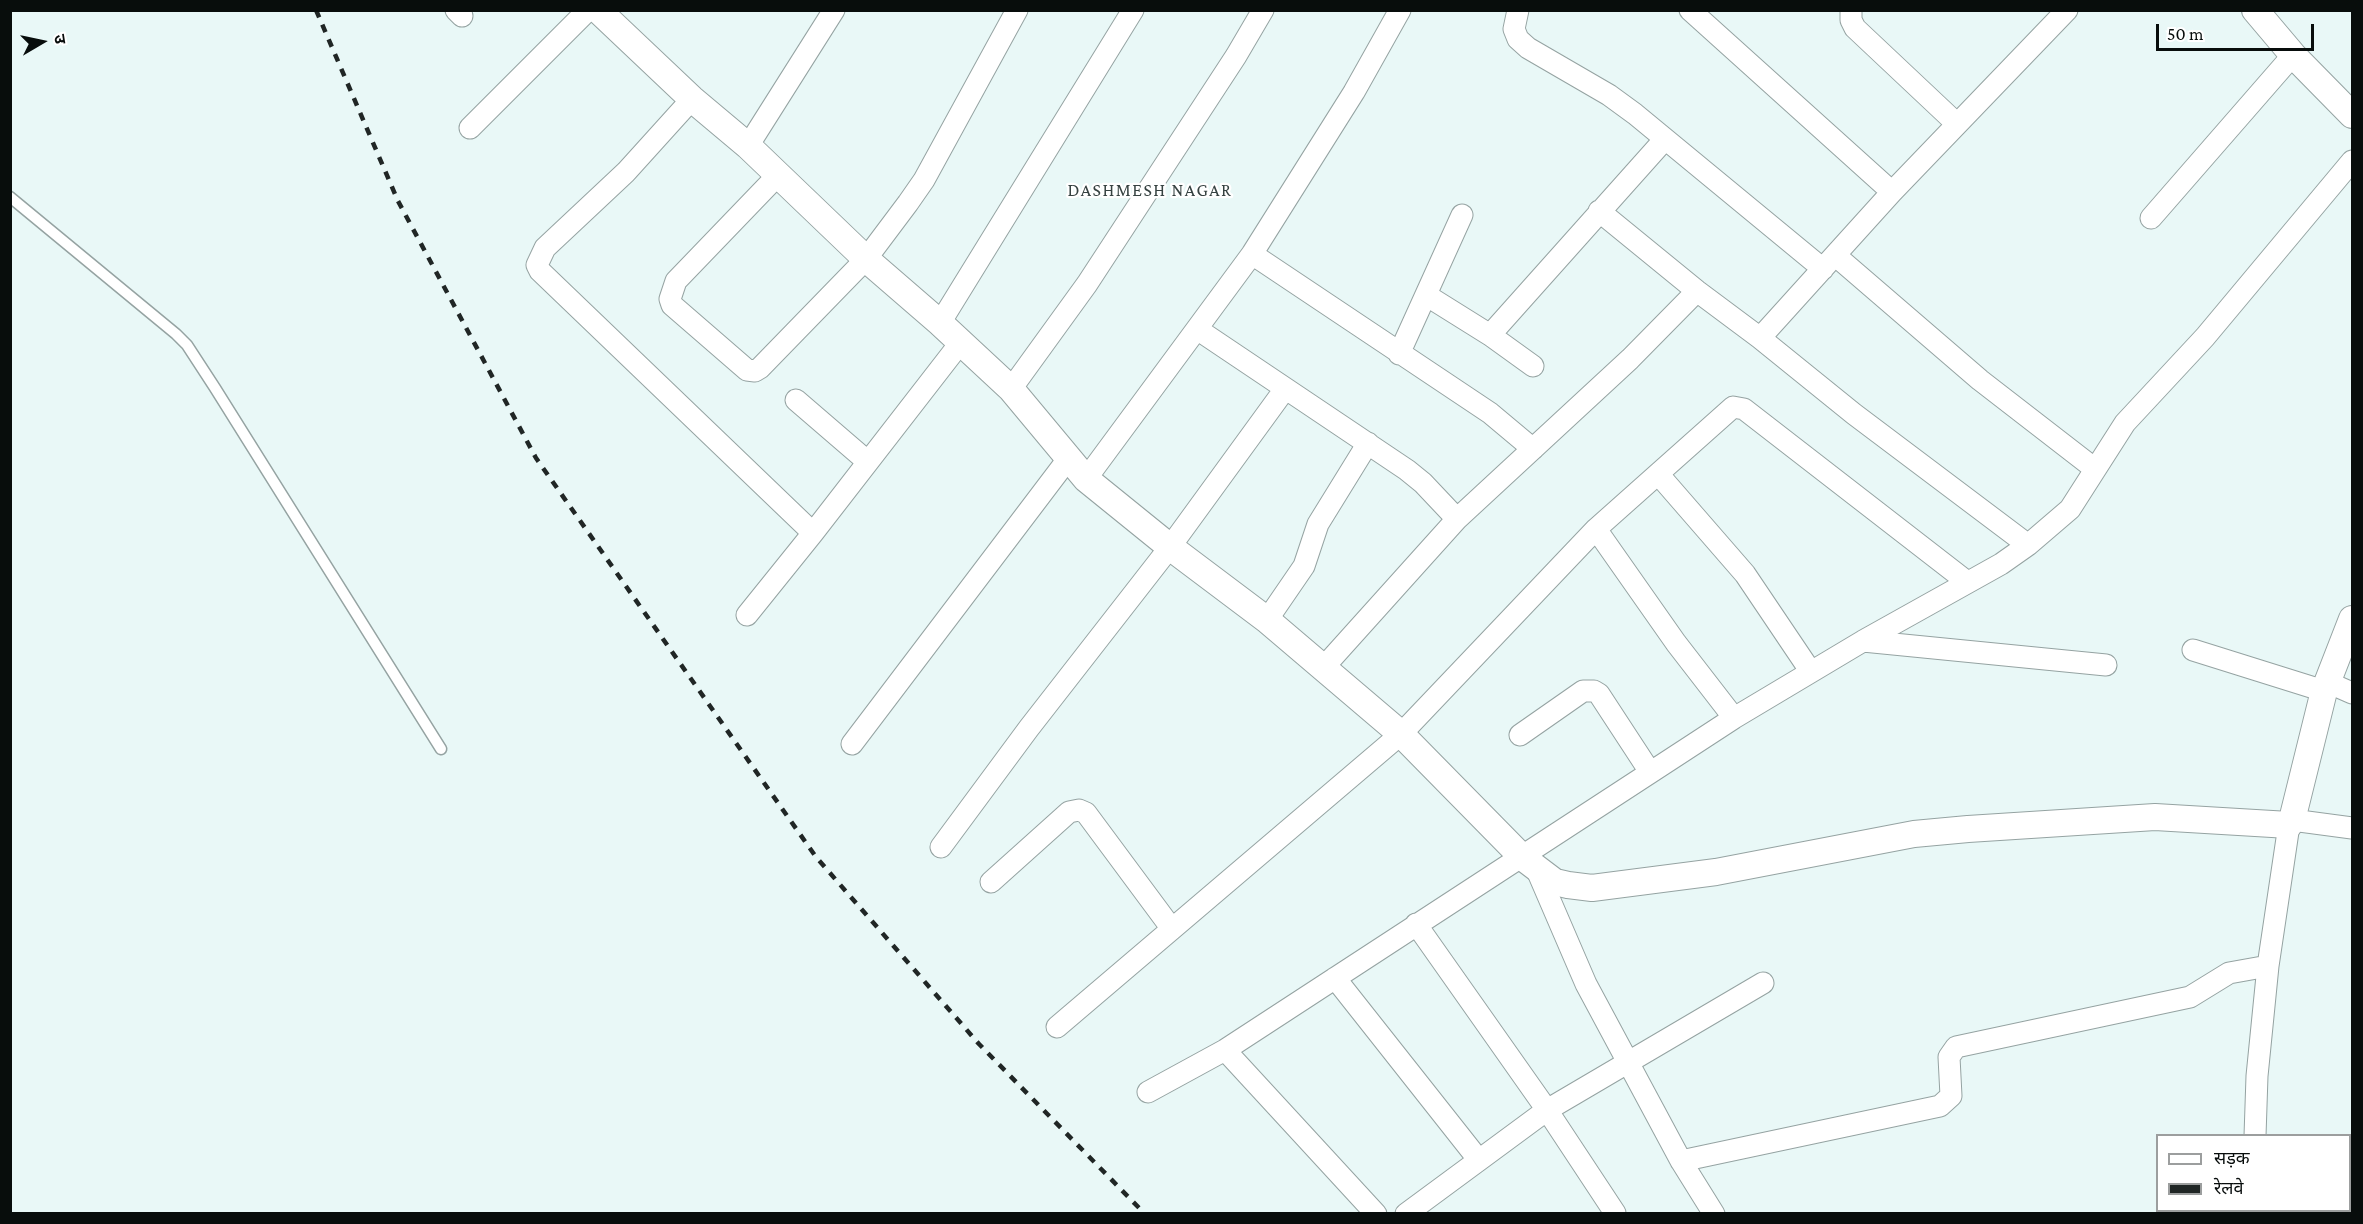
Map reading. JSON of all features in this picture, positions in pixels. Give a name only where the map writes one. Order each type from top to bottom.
[{"type":"street","points":[[470,129],[588,10]]},
{"type":"street","points":[[598,10],[692,99],[748,146],[866,259],[1011,389],[1086,479],[1170,547],[1267,620],[1401,734],[1529,863],[1555,882],[1592,888],[1716,872],[1914,834],[1968,829],[2155,817],[2352,828]]},
{"type":"street","points":[[748,146],[834,10]]},
{"type":"street","points":[[778,175],[676,281],[670,298],[672,305],[742,367],[755,371],[866,259],[924,180],[1017,10]]},
{"type":"street","points":[[940,323],[1133,10]]},
{"type":"street","points":[[1011,389],[1086,284],[1236,56],[1263,10]]},
{"type":"street","points":[[1086,479],[1252,254],[1354,92],[1400,10]]},
{"type":"street","points":[[1690,10],[1892,192]]},
{"type":"street","points":[[1851,10],[1851,20],[1855,28],[1957,124]]},
{"type":"street","points":[[1760,338],[1892,192],[2067,10]]},
{"type":"street","points":[[2255,10],[2294,55],[2352,115]]},
{"type":"street","points":[[1515,11],[1514,29],[1518,39],[1528,48],[1609,95],[1635,114],[2095,470]]},
{"type":"street","points":[[2151,218],[2294,55]]},
{"type":"street","points":[[692,99],[626,172],[545,248],[537,265],[540,271],[813,533]]},
{"type":"street","points":[[1490,335],[1665,139]]},
{"type":"street","points":[[1148,1092],[1225,1050],[1416,924],[1529,863],[1650,772],[1734,718],[1966,581],[2001,564],[2028,545],[2070,508],[2125,423],[2205,336],[2352,161]]},
{"type":"street","points":[[1599,211],[1925,470],[2028,545]]},
{"type":"street","points":[[1399,354],[1461,215]]},
{"type":"street","points":[[1252,254],[1490,414],[1533,448]]},
{"type":"street","points":[[1323,668],[1457,519],[1630,359],[1697,291]]},
{"type":"street","points":[[1426,295],[1490,335],[1533,366]]},
{"type":"street","points":[[1197,329],[1368,443],[1423,483],[1457,519]]},
{"type":"street","points":[[747,615],[961,342]]},
{"type":"street","points":[[941,847],[1036,718],[1170,547],[1285,389]]},
{"type":"street","points":[[796,400],[868,462]]},
{"type":"street","points":[[1057,1027],[1401,734],[1596,529],[1733,407],[1744,409],[1966,581]]},
{"type":"street","points":[[1267,620],[1304,567],[1318,524],[1368,443]]},
{"type":"street","points":[[852,744],[1068,459]]},
{"type":"street","points":[[1659,474],[1745,574],[1811,672]]},
{"type":"street","points":[[1596,529],[1676,643],[1734,718]]},
{"type":"street","points":[[2255,1134],[2257,1076],[2268,966],[2290,823],[2326,687],[2352,619]]},
{"type":"street","points":[[1863,641],[2106,665]]},
{"type":"street","points":[[2193,650],[2352,693]]},
{"type":"street","points":[[1520,735],[1583,691],[1594,691],[1599,694],[1650,772]]},
{"type":"street","points":[[991,882],[1069,812],[1079,810],[1086,813],[1172,929]]},
{"type":"street","points":[[1529,863],[1586,984],[1682,1161],[1714,1214]]},
{"type":"street","points":[[1416,924],[1547,1110],[1615,1213]]},
{"type":"street","points":[[1682,1161],[1940,1106],[1951,1096],[1949,1057],[1956,1047],[2190,997],[2229,974],[2268,966]]},
{"type":"street","points":[[1335,978],[1478,1159]]},
{"type":"street","points":[[1406,1214],[1547,1110],[1763,982]]},
{"type":"street","points":[[1225,1050],[1376,1214]]},
{"type":"lane","points":[[10,197],[187,345],[441,749]]},
{"type":"railway","points":[[316,10],[398,201],[536,458],[816,857],[979,1044],[1145,1214]]},
{"type":"district","name":"DASHMESH NAGAR","points":[[1150,190]]}]
